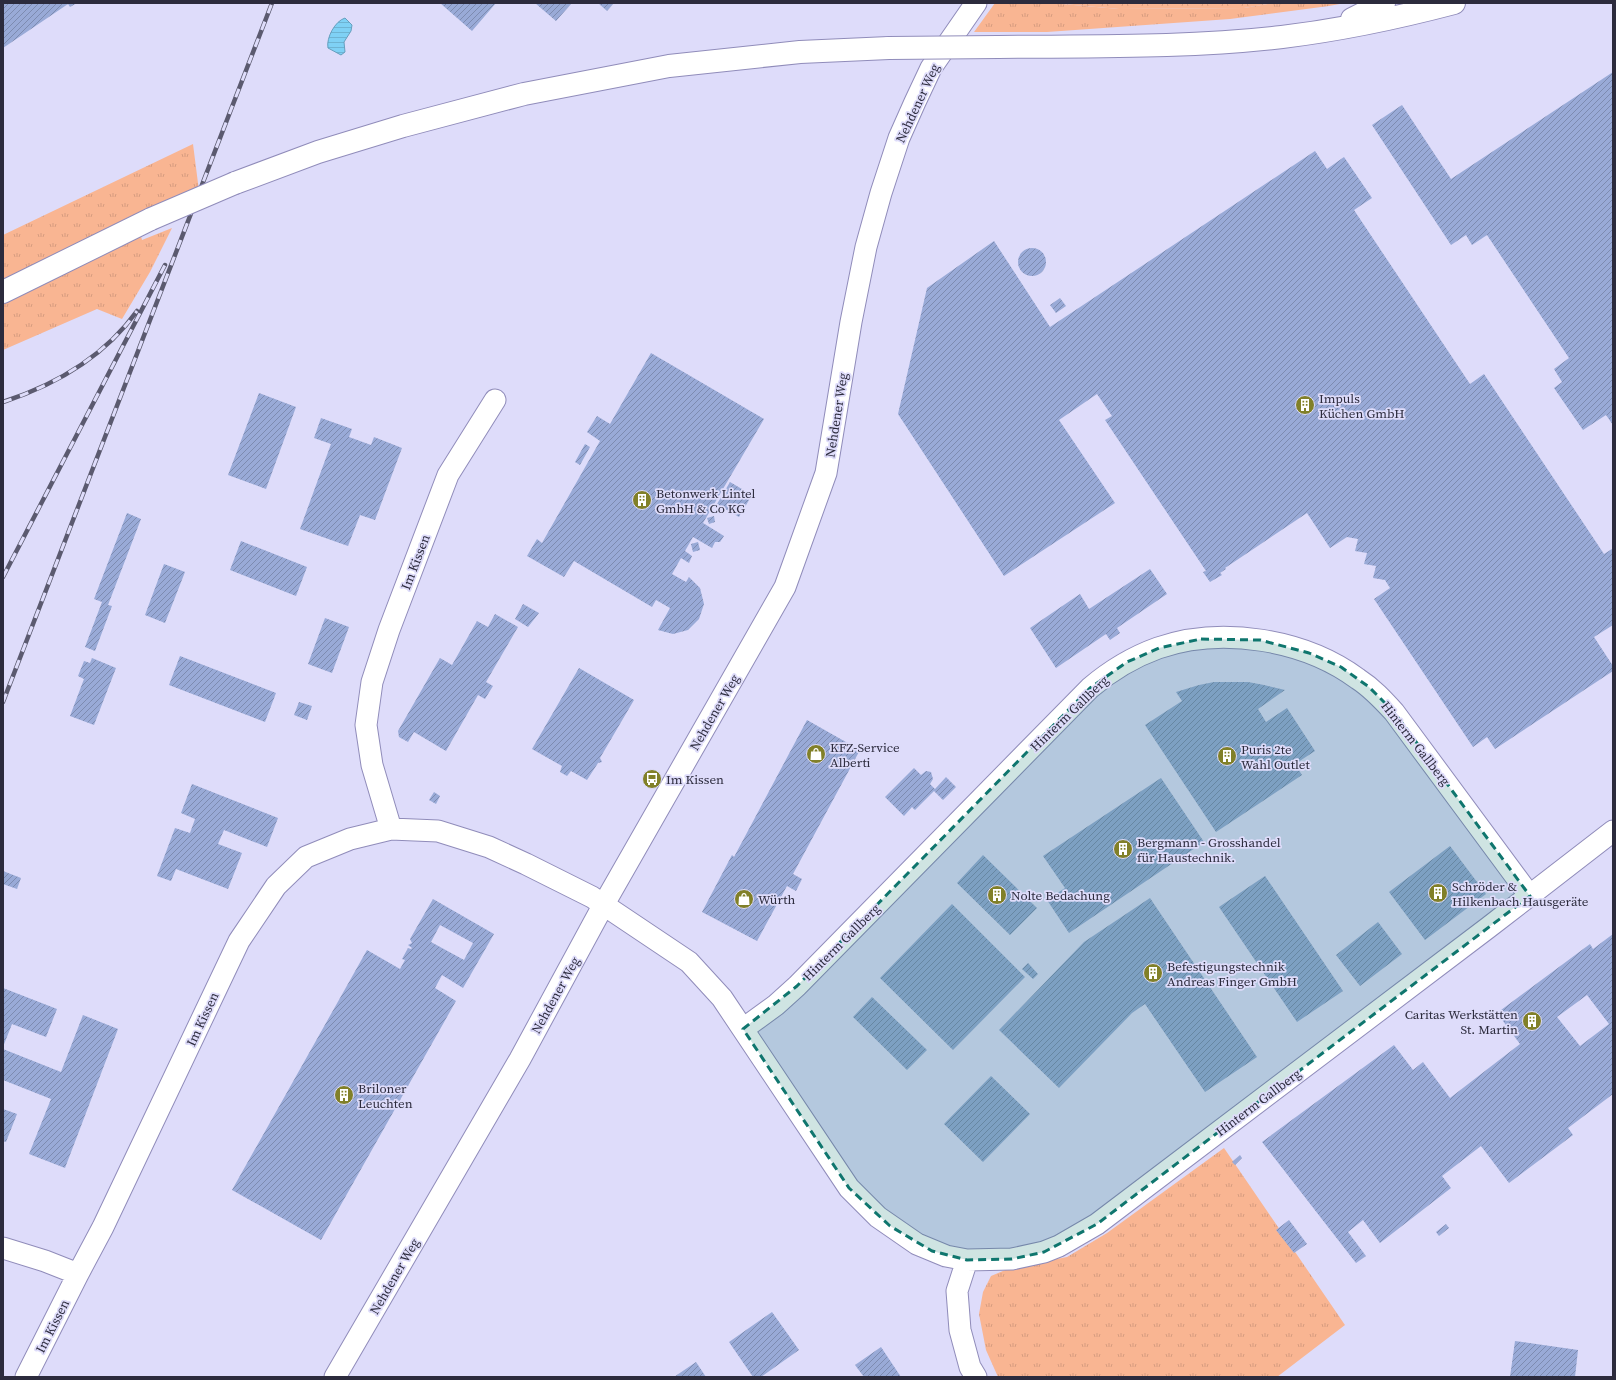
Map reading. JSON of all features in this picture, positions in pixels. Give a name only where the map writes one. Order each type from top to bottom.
[{"type":"main road","points":[[1332,29],[1384,3]]},
{"type":"main road","points":[[3,292],[151,219],[235,183],[318,152],[403,126],[524,94],[669,66],[800,52],[889,48],[1207,43],[1282,37],[1400,17],[1454,3]]},
{"type":"street","name":"Nehdener Weg","points":[[335,1377],[520,1058],[604,904],[785,587],[826,473],[851,322],[865,254],[881,193],[895,152],[915,102],[931,68],[976,3]]},
{"type":"street","name":"Im Kissen","points":[[391,828],[372,765],[366,724],[372,682],[389,630],[448,475],[495,400]]},
{"type":"street","name":"Hinterm Gallberg","points":[[743,1029],[776,1005],[797,986],[1090,688],[1127,662],[1159,648],[1176,643],[1201,639],[1234,637],[1260,640],[1309,653],[1340,667],[1358,678],[1394,712],[1530,896]]},
{"type":"street","name":"Im Kissen","points":[[26,1377],[107,1220],[240,941],[276,886],[306,857],[350,839],[391,828],[438,831],[489,847],[604,904]]},
{"type":"street","name":"Hinterm Gallberg","points":[[604,904],[689,962],[703,976],[722,998],[843,1180],[864,1205],[890,1226],[917,1244],[946,1256],[979,1261],[1012,1259],[1044,1252],[1075,1238],[1098,1224],[1530,896],[1613,831]]},
{"type":"street","points":[[3,1248],[46,1261],[78,1274]]},
{"type":"street","points":[[967,1260],[957,1291],[959,1322],[970,1367],[976,1377]]},
{"type":"highlighted area","points":[[1201,639],[1260,640],[1309,653],[1341,667],[1369,687],[1394,712],[1530,896],[1097,1224],[1044,1252],[1012,1259],[967,1260],[932,1251],[890,1226],[849,1188],[743,1029],[797,986],[1090,688],[1127,662],[1159,648]]},
{"type":"green space","points":[[995,3],[1051,3],[1119,9],[1244,8],[1273,3],[1345,3],[1230,19],[1047,32],[974,32]]},
{"type":"green space","points":[[1051,3],[1273,3],[1244,8],[1119,9]]},
{"type":"green space","points":[[193,144],[199,191],[3,283],[3,235]]},
{"type":"green space","points":[[172,228],[150,272],[122,319],[97,309],[3,350],[3,302],[141,236],[142,240]]},
{"type":"green space","points":[[1224,1148],[1345,1325],[1277,1377],[998,1377],[986,1350],[979,1314],[983,1292],[991,1276],[1010,1268],[1067,1257],[1107,1233]]},
{"type":"water","points":[[345,18],[352,25],[351,31],[344,42],[345,52],[341,55],[328,48],[328,40],[335,26]]},
{"type":"building","points":[[3,3],[77,3],[70,7],[68,4],[3,48]]},
{"type":"building","points":[[440,3],[496,3],[472,31]]},
{"type":"building","points":[[535,3],[572,3],[556,21]]},
{"type":"building","points":[[598,3],[614,3],[607,11]]},
{"type":"building","points":[[1613,72],[1613,425],[1606,415],[1583,430],[1554,388],[1562,382],[1554,369],[1569,358],[1487,235],[1472,245],[1466,235],[1451,245],[1372,125],[1402,105],[1451,179]]},
{"type":"building","name":"Impuls Küchen GmbH","points":[[1315,151],[1327,169],[1344,157],[1372,198],[1354,210],[1470,384],[1484,374],[1604,554],[1612,549],[1613,551],[1613,625],[1594,637],[1613,666],[1613,671],[1495,749],[1487,737],[1473,747],[1374,599],[1390,588],[1385,580],[1373,578],[1376,566],[1364,564],[1367,553],[1355,551],[1358,539],[1347,537],[1330,548],[1307,513],[1225,568],[1226,569],[1220,573],[1222,575],[1210,582],[1203,572],[1206,571],[1105,420],[1112,416],[1097,394],[1059,420],[1115,503],[1004,576],[898,414],[927,288],[994,241],[1050,327]]},
{"type":"building","points":[[1032,248],[1042,252],[1046,262],[1042,272],[1032,276],[1022,272],[1018,262],[1022,252]]},
{"type":"building","points":[[1060,298],[1066,306],[1056,313],[1050,305]]},
{"type":"building","name":"Betonwerk Lintel GmbH & Co KG","points":[[651,353],[764,419],[703,523],[724,536],[720,542],[715,542],[712,548],[693,537],[685,551],[692,556],[689,563],[681,558],[672,574],[686,582],[689,577],[700,588],[704,604],[699,619],[688,630],[673,634],[658,630],[670,608],[656,600],[652,607],[574,561],[564,577],[527,556],[537,539],[542,543],[600,441],[587,432],[597,416],[610,424]]},
{"type":"building","points":[[259,393],[296,407],[266,489],[228,475]]},
{"type":"building","points":[[321,418],[352,429],[349,437],[371,445],[374,437],[402,448],[375,520],[360,515],[348,546],[300,529],[331,444],[314,438]]},
{"type":"building","points":[[585,444],[590,447],[580,465],[575,462]]},
{"type":"building","points":[[730,482],[752,495],[739,517],[717,504]]},
{"type":"building","points":[[127,513],[141,519],[108,605],[112,606],[95,651],[85,647],[102,602],[94,599]]},
{"type":"building","points":[[714,516],[715,522],[709,524],[707,518]]},
{"type":"building","points":[[241,541],[307,567],[296,596],[230,570]]},
{"type":"building","points":[[698,542],[700,550],[693,552],[691,544]]},
{"type":"building","points":[[164,564],[185,572],[165,623],[145,615]]},
{"type":"building","points":[[1150,569],[1167,594],[1117,628],[1120,633],[1110,640],[1106,634],[1056,668],[1030,628],[1080,594],[1089,609]]},
{"type":"building","points":[[523,604],[539,613],[528,627],[515,619]]},
{"type":"building","points":[[495,614],[518,627],[486,682],[493,686],[485,699],[478,695],[446,751],[414,732],[408,742],[399,737],[398,731],[440,658],[452,665],[477,621],[488,627]]},
{"type":"building","points":[[325,618],[349,627],[332,673],[308,664]]},
{"type":"building","points":[[180,656],[276,693],[265,722],[169,685]]},
{"type":"building","points":[[92,658],[116,668],[94,725],[70,716],[84,679],[78,676],[84,661],[90,663]]},
{"type":"building","points":[[579,668],[634,700],[600,758],[602,762],[598,763],[587,780],[571,771],[567,776],[560,772],[562,766],[532,749]]},
{"type":"building","name":"Puris 2te Wahl Outlet","points":[[1214,682],[1248,682],[1285,690],[1258,709],[1266,722],[1287,708],[1315,751],[1295,764],[1302,775],[1216,832],[1145,725],[1182,701],[1176,692]]},
{"type":"building","points":[[299,702],[312,706],[307,720],[294,715]]},
{"type":"building","points":[[807,720],[860,750],[793,874],[802,879],[796,891],[787,886],[757,941],[702,912],[732,855],[734,857]]},
{"type":"building","points":[[914,768],[921,775],[926,771],[931,772],[933,779],[930,784],[935,789],[946,777],[956,787],[943,800],[934,791],[915,810],[912,807],[904,816],[885,797]]},
{"type":"building","name":"Bergmann - Grosshandel für Haustechnik.","points":[[1161,778],[1204,842],[1069,933],[1047,900],[1065,888],[1043,856]]},
{"type":"building","points":[[192,784],[278,818],[267,847],[224,830],[218,844],[242,853],[228,889],[176,869],[171,881],[157,876],[175,828],[190,833],[195,819],[181,813]]},
{"type":"building","points":[[434,792],[440,796],[436,804],[429,800]]},
{"type":"building","name":"Schröder & Hilkenbach Hausgeräte","points":[[1450,846],[1486,894],[1425,940],[1389,892]]},
{"type":"building","name":"Nolte Bedachung","points":[[983,855],[1037,908],[1010,935],[957,883]]},
{"type":"building","points":[[3,871],[21,878],[17,889],[3,884]]},
{"type":"building","points":[[1265,876],[1343,991],[1297,1022],[1219,907]]},
{"type":"building","points":[[1150,898],[1257,1057],[1205,1092],[1145,1004],[1132,1013],[1059,1088],[999,1030],[1084,942]]},
{"type":"building","name":"Briloner Leuchten","points":[[433,899],[494,934],[463,988],[442,975],[435,988],[456,1001],[321,1240],[232,1190],[367,950],[400,969],[405,960],[402,959],[408,948],[412,948],[408,945],[412,943],[410,939]],"holes":[[[440,925],[473,943],[464,960],[431,942]]]},
{"type":"building","points":[[952,904],[1025,977],[953,1050],[880,978]]},
{"type":"building","points":[[1378,922],[1402,954],[1360,986],[1336,955]]},
{"type":"building","points":[[1613,934],[1613,1094],[1568,1128],[1573,1135],[1509,1183],[1481,1146],[1442,1176],[1451,1188],[1380,1243],[1363,1220],[1348,1232],[1366,1256],[1356,1263],[1262,1142],[1394,1045],[1413,1070],[1423,1062],[1450,1098],[1520,1044],[1497,1013],[1590,944],[1593,949]],"holes":[[[1587,995],[1609,1024],[1580,1046],[1557,1017]]]},
{"type":"building","points":[[1028,963],[1038,974],[1033,979],[1022,969]]},
{"type":"building","points":[[3,988],[57,1009],[46,1037],[12,1024],[3,1047]]},
{"type":"building","points":[[872,997],[927,1050],[907,1070],[853,1017]]},
{"type":"building","points":[[83,1015],[118,1029],[65,1168],[29,1154],[51,1099],[3,1080],[3,1049],[61,1072]]},
{"type":"building","points":[[991,1076],[1030,1114],[983,1162],[944,1124]]},
{"type":"building","points":[[3,1109],[17,1114],[6,1142],[3,1141]]},
{"type":"building","points":[[1240,1155],[1242,1158],[1235,1165],[1232,1162]]},
{"type":"building","points":[[1289,1220],[1307,1244],[1294,1253],[1276,1230]]},
{"type":"building","points":[[1446,1224],[1449,1228],[1439,1236],[1436,1232]]},
{"type":"building","points":[[772,1312],[799,1350],[761,1377],[753,1377],[729,1342]]},
{"type":"building","points":[[1515,1341],[1578,1350],[1575,1377],[1510,1377]]},
{"type":"building","points":[[881,1347],[901,1377],[864,1377],[855,1365]]},
{"type":"building","points":[[696,1362],[706,1377],[674,1377]]},
{"type":"railway","points":[[3,702],[272,3]]},
{"type":"railway","points":[[3,577],[165,265]]},
{"type":"railway","points":[[3,402],[41,387],[78,367],[110,342],[137,311]]},
{"type":"place","name":"Impuls Küchen GmbH","points":[[1305,405]]},
{"type":"place","name":"Betonwerk Lintel GmbH & Co KG","points":[[642,500]]},
{"type":"place","name":"KFZ-Service Alberti","points":[[816,754]]},
{"type":"place","name":"Puris 2te Wahl Outlet","points":[[1227,756]]},
{"type":"place","name":"Im Kissen","points":[[652,779]]},
{"type":"place","name":"Bergmann - Grosshandel für Haustechnik.","points":[[1123,849]]},
{"type":"place","name":"Schröder & Hilkenbach Hausgeräte","points":[[1438,893]]},
{"type":"place","name":"Nolte Bedachung","points":[[997,895]]},
{"type":"place","name":"Würth","points":[[744,899]]},
{"type":"place","name":"Befestigungstechnik Andreas Finger GmbH","points":[[1153,973]]},
{"type":"place","name":"Caritas Werkstätten St. Martin","points":[[1532,1021]]},
{"type":"place","name":"Briloner Leuchten","points":[[344,1095]]}]
